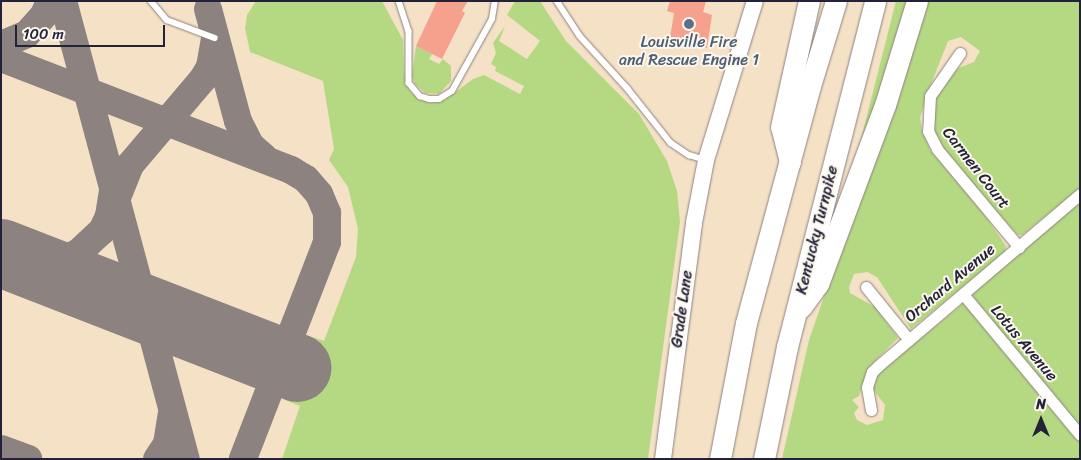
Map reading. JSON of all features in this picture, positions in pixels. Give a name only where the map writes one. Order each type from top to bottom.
[{"type":"highway","points":[[790,164],[781,127],[809,1]]},
{"type":"highway","points":[[720,459],[746,323],[810,86],[836,1]]},
{"type":"highway","name":"Kentucky Turnpike","points":[[764,459],[796,314],[874,1]]},
{"type":"highway","points":[[796,314],[818,284],[885,105],[917,1]]},
{"type":"main road","name":"Grade Lane","points":[[663,459],[694,223],[706,160],[754,1]]},
{"type":"street","name":"Carmen Court","points":[[960,52],[950,62],[930,96],[928,131],[937,149],[1018,247]]},
{"type":"street","name":"Orchard Avenue","points":[[871,410],[867,391],[872,372],[1080,194]]},
{"type":"street","points":[[866,287],[909,340]]},
{"type":"street","name":"Lotus Avenue","points":[[963,294],[1080,435]]},
{"type":"lane","points":[[151,1],[167,20],[215,38]]},
{"type":"lane","points":[[399,1],[409,31],[409,83],[420,96],[429,99],[439,99],[452,91],[492,19],[495,1]]},
{"type":"lane","points":[[557,1],[580,36],[628,89],[670,143],[689,155],[706,160]]},
{"type":"green space","points":[[256,1],[382,1],[403,40],[404,72],[409,90],[419,100],[432,103],[445,100],[473,79],[484,75],[520,94],[524,86],[495,71],[496,67],[491,64],[496,53],[493,43],[505,26],[499,41],[527,59],[540,41],[507,15],[515,1],[540,1],[566,41],[639,114],[667,161],[677,191],[680,222],[648,459],[282,459],[300,406],[285,400],[309,336],[324,341],[356,257],[358,229],[348,187],[329,160],[334,149],[323,81],[250,52],[245,28],[247,15]]},
{"type":"green space","points":[[896,1],[910,1],[900,42],[860,143]]},
{"type":"green space","points":[[926,1],[1080,1],[1080,188],[1022,235],[1018,235],[983,197],[946,154],[932,129],[932,102],[946,73],[974,62],[980,51],[961,37],[948,41],[920,118],[922,130],[930,150],[983,213],[1006,246],[1005,252],[911,329],[877,277],[867,272],[854,274],[849,287],[850,293],[875,307],[898,338],[868,368],[859,396],[852,400],[859,407],[854,413],[857,420],[867,425],[883,420],[885,405],[872,388],[876,375],[964,303],[1080,442],[1080,459],[782,459],[809,340]]},
{"type":"green space","points":[[416,46],[432,54],[429,59],[439,64],[443,59],[451,66],[451,81],[439,94],[425,93],[415,84],[412,76]]},
{"type":"green space","points":[[1080,199],[1080,429],[969,294]]},
{"type":"building","points":[[437,1],[468,1],[462,11],[465,13],[442,59],[416,46]]},
{"type":"building","name":"Louisville Fire and Rescue Engine 1","points":[[670,1],[706,1],[703,12],[712,15],[707,48],[670,38],[674,13],[667,11]]},
{"type":"taxiway","points":[[1,45],[27,34],[44,15],[50,1]]},
{"type":"taxiway","points":[[63,1],[186,459]]},
{"type":"taxiway","points":[[208,9],[238,121],[250,145],[264,157]]},
{"type":"taxiway","points":[[114,205],[130,165],[203,79],[210,67],[215,38]]},
{"type":"taxiway","points":[[1,58],[291,170],[306,179],[319,194],[327,213],[327,242],[243,459]]},
{"type":"taxiway","points":[[1,251],[40,263],[59,261],[78,253],[102,231],[109,216],[113,192]]},
{"type":"taxiway","points":[[157,459],[167,444],[172,414]]},
{"type":"taxiway","points":[[1,449],[28,459]]},
{"type":"runway","points":[[1,253],[297,368]]},
{"type":"place","name":"Louisville Fire and Rescue Engine 1","points":[[689,24]]}]
